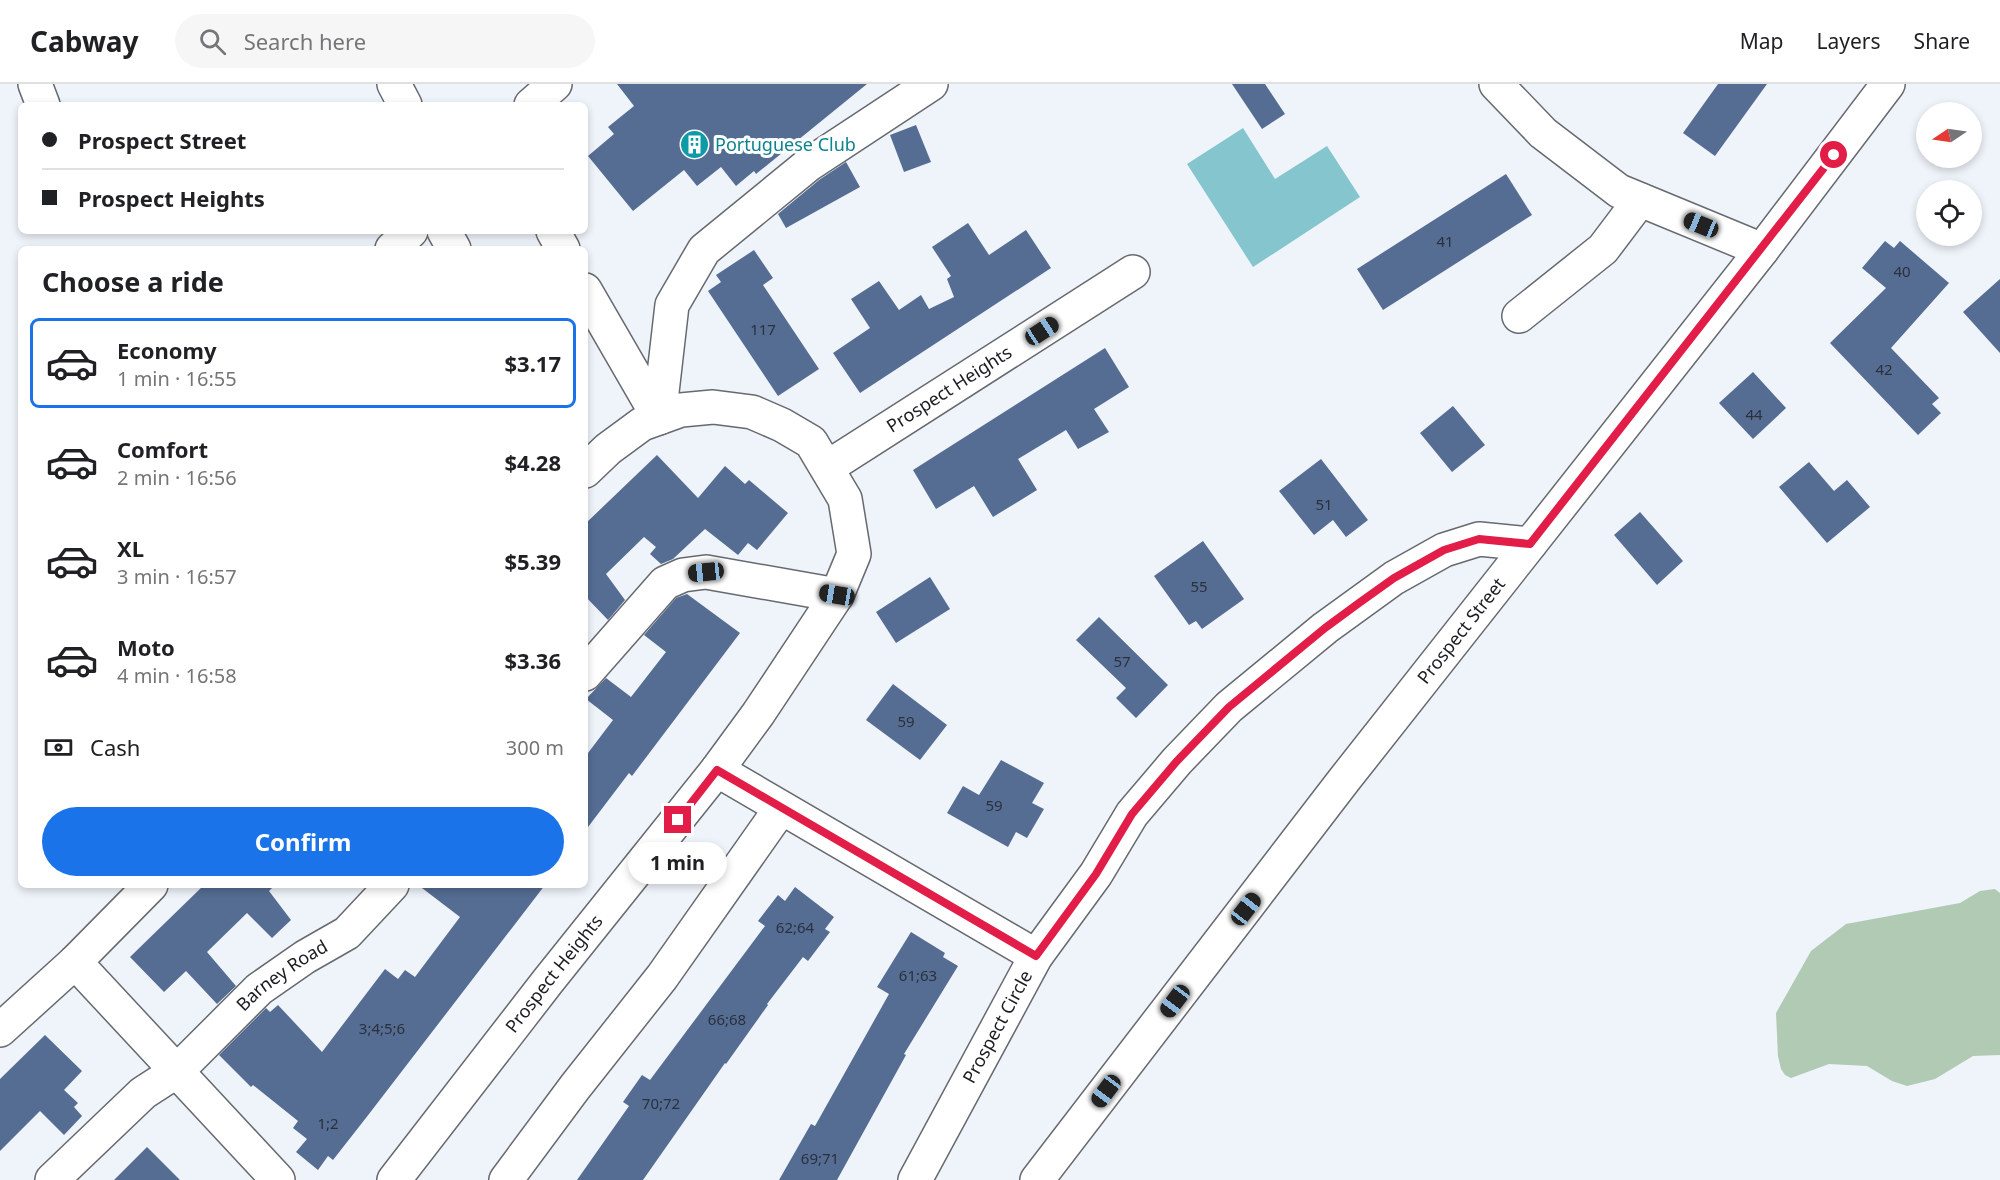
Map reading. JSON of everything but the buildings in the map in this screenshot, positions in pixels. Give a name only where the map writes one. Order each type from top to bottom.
[{"type":"street","points":[[35,84],[42,102]]},
{"type":"street","points":[[393,84],[403,102]]},
{"type":"street","points":[[534,102],[555,84]]},
{"type":"street","points":[[659,418],[672,305],[704,250],[808,165],[931,84]]},
{"type":"street","points":[[1496,84],[1543,133],[1619,191],[1762,250]]},
{"type":"street","name":"Prospect Street","points":[[1037,1180],[1344,780],[1762,250],[1888,84]]},
{"type":"street","points":[[1519,316],[1603,249],[1640,200]]},
{"type":"street","points":[[395,246],[408,234]]},
{"type":"street","name":"Prospect Heights","points":[[828,467],[1132,272]]},
{"type":"street","points":[[588,296],[659,418]]},
{"type":"street","name":"Prospect Heights","points":[[393,1180],[717,770],[758,714],[837,595],[854,554],[845,499],[811,442],[782,425],[752,412],[713,408],[681,410],[642,424],[608,449],[588,468]]},
{"type":"street","name":"Prospect Circle","points":[[915,1180],[1036,956],[1096,874],[1132,814],[1177,761],[1229,707],[1359,603],[1394,578],[1444,550],[1479,539],[1530,544]]},
{"type":"street","points":[[588,671],[665,583],[683,575],[706,572],[837,595]]},
{"type":"street","points":[[717,770],[1036,956]]},
{"type":"street","points":[[506,1180],[575,1087],[662,977],[781,807]]},
{"type":"street","points":[[0,1030],[75,962],[148,888]]},
{"type":"street","name":"Barney Road","points":[[52,1180],[143,1093],[177,1071],[259,989],[305,957],[347,933],[389,888]]},
{"type":"street","points":[[75,962],[278,1180]]},
{"type":"green space","points":[[1995,889],[2000,893],[2000,1055],[1973,1056],[1935,1079],[1907,1086],[1892,1081],[1867,1066],[1829,1064],[1791,1078],[1785,1075],[1778,1056],[1776,1013],[1811,951],[1846,924],[1960,903],[1980,891]]},
{"type":"water","points":[[1243,128],[1275,179],[1327,146],[1360,197],[1253,267],[1187,164]]},
{"type":"place","name":"Portuguese Club","points":[[694,145]]},
{"type":"route","points":[[678,820],[717,770],[1036,956],[1096,874],[1132,814],[1177,761],[1229,707],[1359,603],[1394,578],[1444,550],[1479,539],[1530,544],[1834,155]]}]
